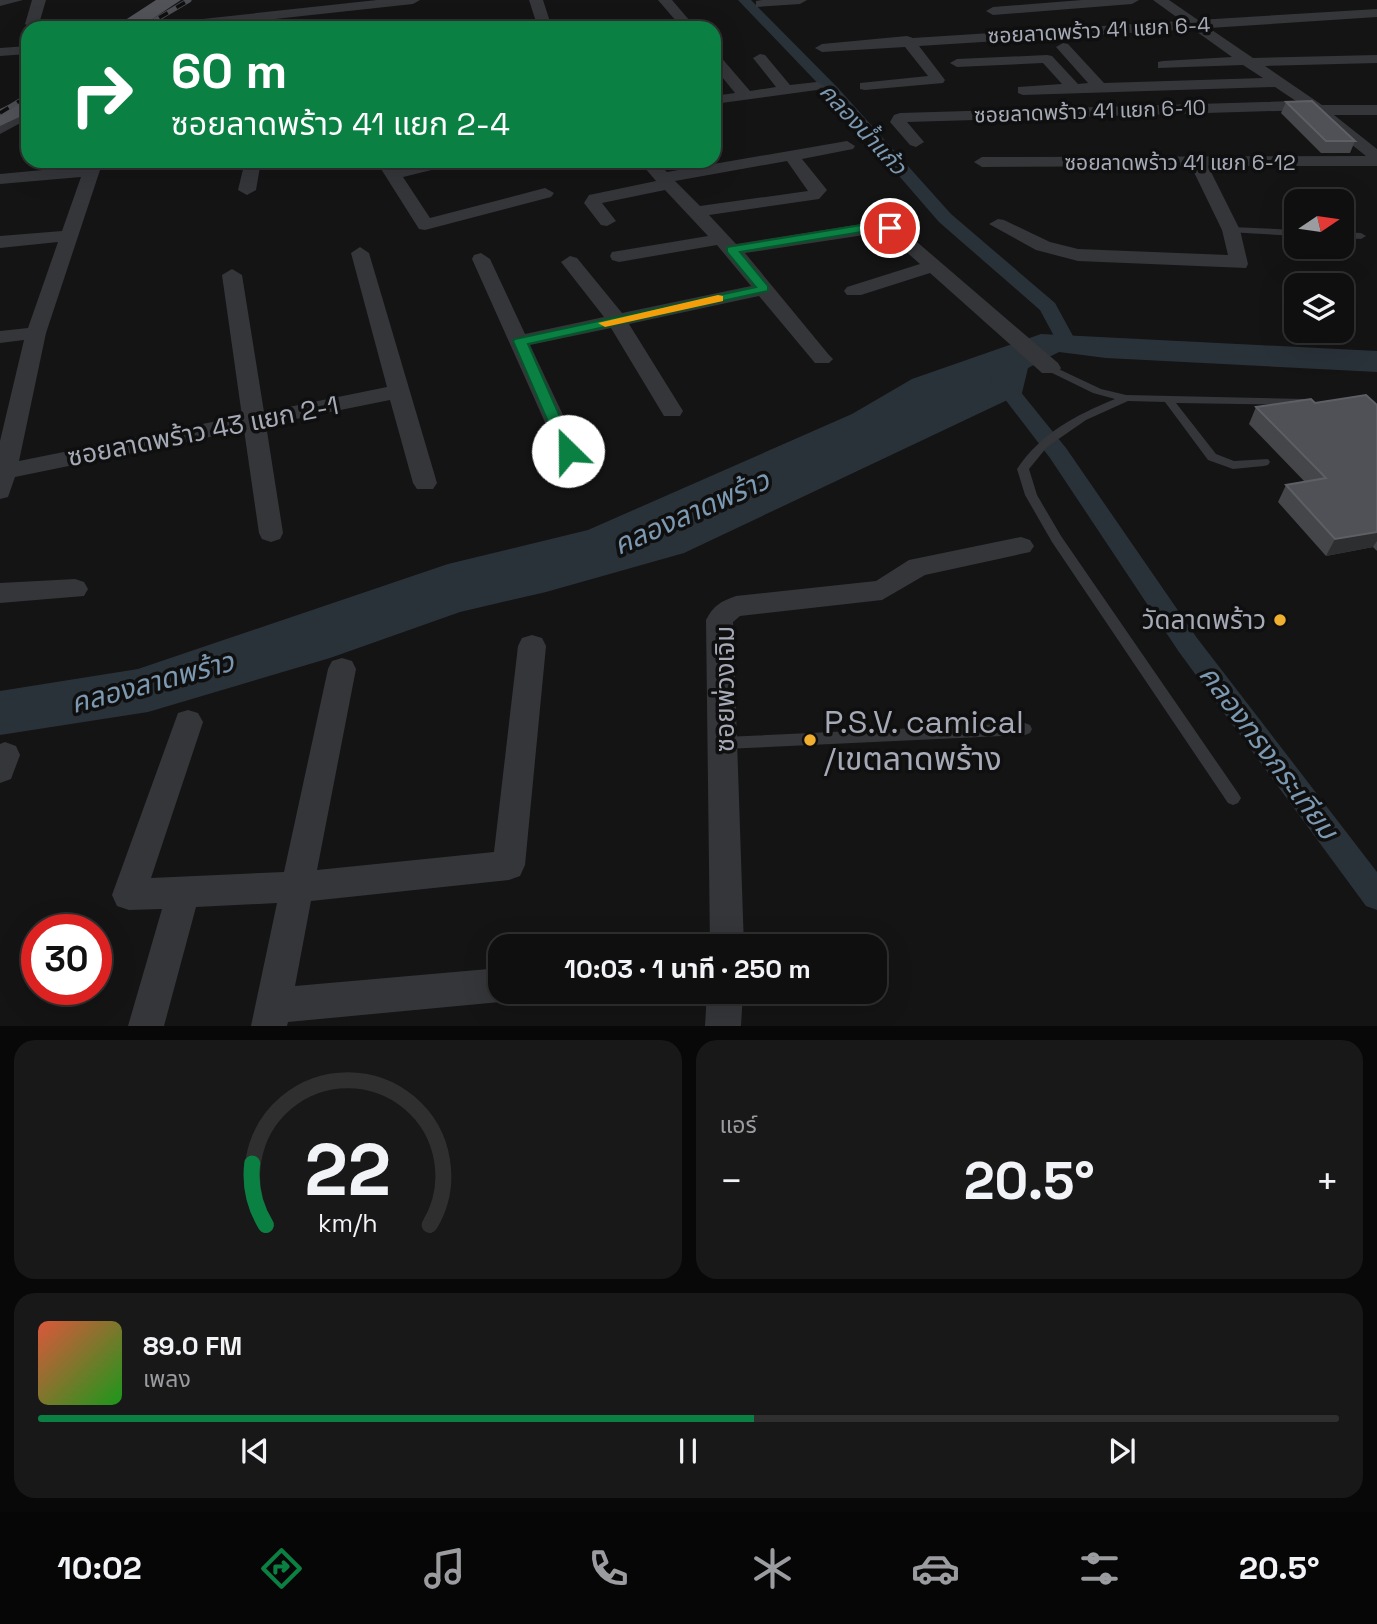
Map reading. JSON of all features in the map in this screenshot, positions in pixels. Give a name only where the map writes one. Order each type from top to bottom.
[{"type":"main road","points":[[136,21],[171,0]]},
{"type":"main road","points":[[165,21],[198,0]]},
{"type":"main road","points":[[11,113],[21,97]]},
{"type":"street","points":[[0,2],[16,0]]},
{"type":"street","points":[[33,21],[39,0]]},
{"type":"street","points":[[224,21],[414,0]]},
{"type":"street","points":[[536,0],[543,21]]},
{"type":"street","points":[[666,0],[683,21]]},
{"type":"street","points":[[761,4],[800,0]]},
{"type":"street","points":[[993,11],[1132,0]]},
{"type":"street","points":[[1160,0],[1315,107],[1377,159]]},
{"type":"street","points":[[325,11],[325,21]]},
{"type":"street","name":"ซอยลาดพร้าว 41 แยก 6-4","points":[[822,48],[907,40],[1195,26],[1377,13]]},
{"type":"street","points":[[865,86],[938,80],[907,40]]},
{"type":"street","points":[[1063,47],[1099,87]]},
{"type":"street","points":[[0,51],[21,50]]},
{"type":"street","points":[[760,58],[786,90]]},
{"type":"street","points":[[957,63],[1047,59],[1074,88]]},
{"type":"street","points":[[1163,65],[1377,59]]},
{"type":"street","points":[[902,67],[926,65]]},
{"type":"street","points":[[721,66],[746,96]]},
{"type":"street","points":[[1023,90],[1277,82]]},
{"type":"street","points":[[721,99],[817,86]]},
{"type":"street","points":[[1315,107],[1377,110]]},
{"type":"street","name":"ซอยลาดพร้าว 41 แยก 6-10","points":[[916,142],[898,122],[900,117],[1315,107]]},
{"type":"street","points":[[607,221],[593,203],[595,200],[665,181],[848,146]]},
{"type":"street","points":[[695,212],[813,195],[818,190],[816,184],[791,155]]},
{"type":"street","name":"ซอยลาดพร้าว 41 แยก 6-12","points":[[982,162],[1377,159]]},
{"type":"street","points":[[998,224],[1043,246],[1078,255],[1238,263],[1231,230],[1197,162]]},
{"type":"street","points":[[0,179],[79,168]]},
{"type":"street","points":[[2,481],[36,333],[92,168]]},
{"type":"street","points":[[247,190],[252,168]]},
{"type":"street","points":[[390,168],[425,225],[544,193]]},
{"type":"street","points":[[653,168],[726,244],[822,359]]},
{"type":"street","points":[[619,256],[880,226],[896,232],[1050,368]]},
{"type":"street","points":[[0,242],[69,236]]},
{"type":"street","points":[[360,254],[425,483]]},
{"type":"street","points":[[481,259],[568,451]]},
{"type":"street","points":[[570,262],[617,320],[672,411]]},
{"type":"street","points":[[854,291],[933,267]]},
{"type":"street","points":[[232,275],[271,533]]},
{"type":"street","points":[[520,341],[764,289]]},
{"type":"street","points":[[0,337],[36,333]]},
{"type":"street","name":"ซอยลาดพร้าว 43 แยก 2-1","points":[[2,481],[253,420],[400,391]]},
{"type":"street","name":"ซอยพ่วงเจิม","points":[[727,934],[719,620],[727,610],[736,606],[881,590],[918,567],[1021,546]]},
{"type":"street","points":[[0,593],[75,589]]},
{"type":"street","points":[[188,722],[129,895],[297,887],[509,866],[532,646]]},
{"type":"street","points":[[342,669],[271,1016],[488,987]]},
{"type":"street","points":[[146,1026],[183,893]]},
{"type":"street","points":[[723,1026],[724,1004]]},
{"type":"lane","points":[[1231,230],[1284,232]]},
{"type":"lane","points":[[1354,236],[1360,236]]},
{"type":"lane","points":[[1050,368],[1097,391],[1126,398],[1319,403]]},
{"type":"lane","points":[[1126,398],[1081,417],[1035,449],[1023,469],[1031,495],[1056,539],[1233,798]]},
{"type":"lane","points":[[1168,399],[1212,457],[1233,466],[1264,462]]},
{"type":"lane","points":[[724,743],[1025,729]]},
{"type":"water","name":"คลองลาดพร้าว","points":[[1041,334],[1377,351],[1377,372],[1106,358],[1059,352],[1028,368],[1022,393],[684,553],[546,592],[460,612],[330,658],[148,712],[0,735],[0,691],[138,669],[448,564],[588,530],[852,414],[912,379]]},
{"type":"building","points":[[1312,101],[1355,141],[1326,141],[1286,102]]},
{"type":"building","points":[[1366,395],[1377,405],[1377,532],[1335,539],[1286,485],[1326,478],[1256,407],[1311,399],[1315,403]]},
{"type":"waterway","name":"คลองน้ำแก้ว","points":[[744,0],[833,91],[945,218],[1048,307],[1069,347]]},
{"type":"waterway","name":"คลองทรงกระเทียม","points":[[995,373],[1058,453],[1188,645],[1377,896]]},
{"type":"railway","points":[[154,21],[189,0]]},
{"type":"railway","points":[[0,113],[21,100]]},
{"type":"slow traffic","points":[[605,323],[718,298]]},
{"type":"place","name":"วัดลาดพร้าว","points":[[1280,620]]},
{"type":"place","name":"P.S.V. camical /เขตลาดพร้าง","points":[[810,740]]},
{"type":"route","points":[[568,451],[520,341],[764,289],[732,250],[880,226],[890,228]]}]
